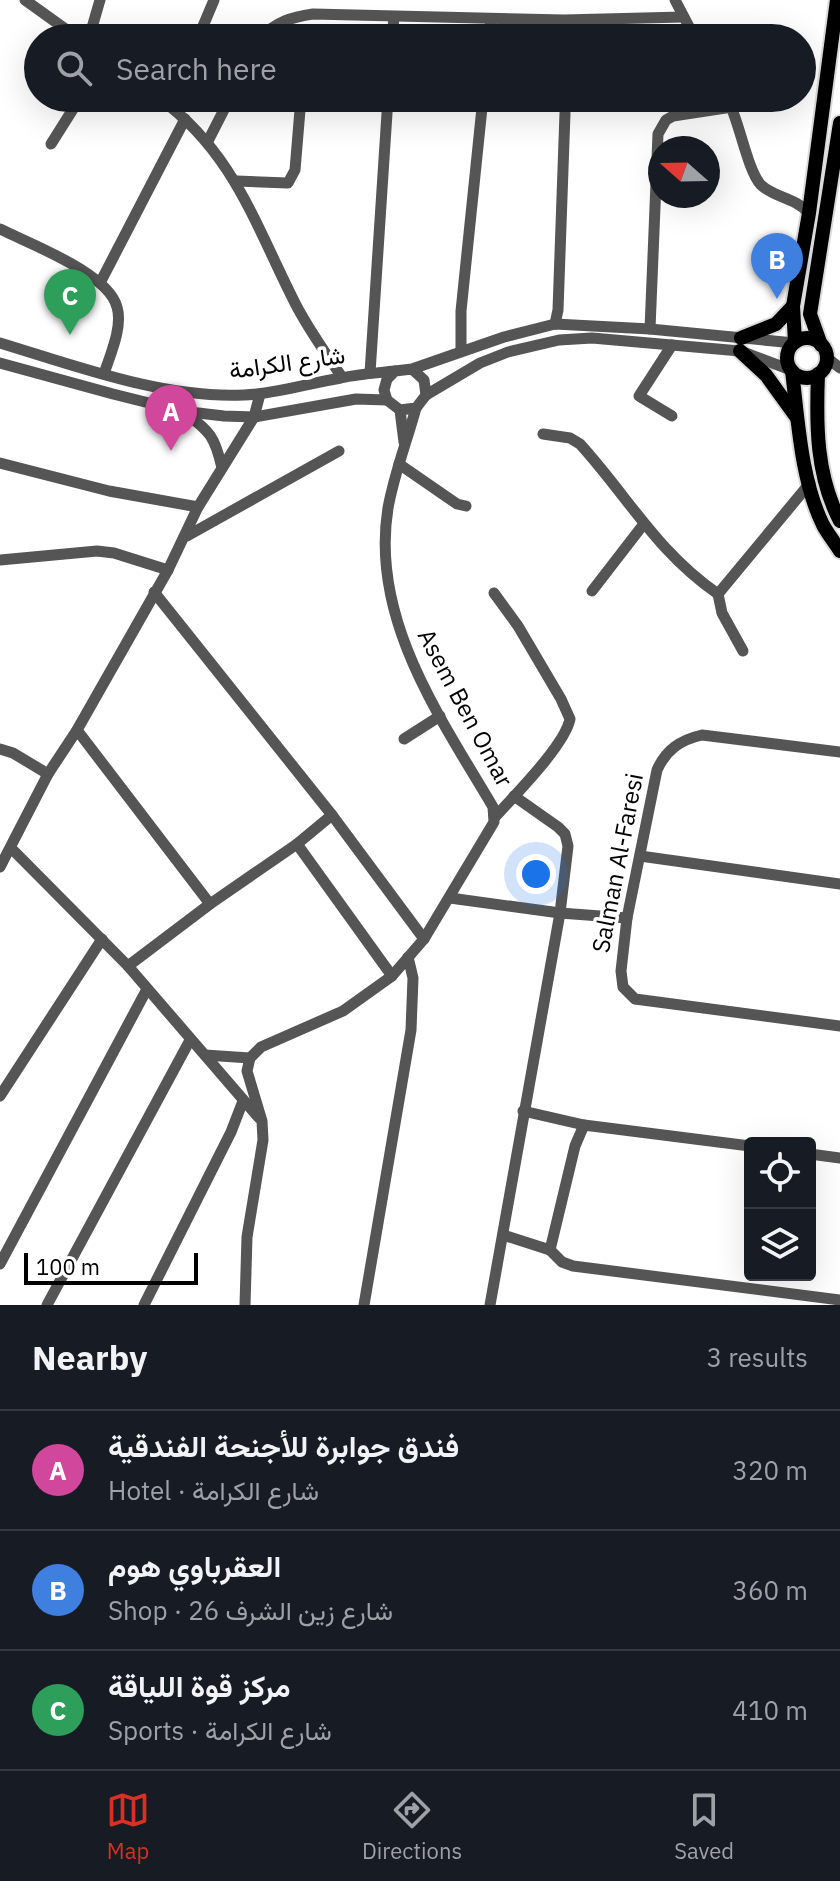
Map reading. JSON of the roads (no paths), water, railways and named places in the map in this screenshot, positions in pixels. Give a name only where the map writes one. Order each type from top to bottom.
[{"type":"main road","points":[[798,420],[787,359],[794,343],[793,306],[836,45],[837,0]]},
{"type":"main road","points":[[840,123],[810,314],[822,362],[816,419],[819,457],[832,506],[840,521]]},
{"type":"main road","points":[[793,306],[776,324],[740,344],[798,420],[825,483],[823,524],[840,551]]},
{"type":"main road","points":[[794,343],[811,339],[822,362]]},
{"type":"main road","points":[[791,371],[802,378],[822,362]]},
{"type":"street","points":[[93,24],[100,0]]},
{"type":"street","points":[[204,24],[214,0]]},
{"type":"street","points":[[313,14],[322,0]]},
{"type":"street","points":[[675,0],[687,24]]},
{"type":"street","points":[[27,1],[59,24]]},
{"type":"street","points":[[276,24],[313,14],[491,19],[637,20],[683,17]]},
{"type":"street","points":[[393,24],[394,17]]},
{"type":"street","points":[[490,24],[491,19]]},
{"type":"street","points":[[51,144],[71,112]]},
{"type":"street","points":[[180,112],[208,141],[237,181],[298,308],[342,377]]},
{"type":"street","points":[[208,141],[223,112]]},
{"type":"street","points":[[237,181],[288,183],[291,180],[295,170],[300,112]]},
{"type":"street","points":[[370,373],[387,112]]},
{"type":"street","points":[[461,351],[461,311],[482,112]]},
{"type":"street","points":[[650,329],[658,134],[661,126],[673,116],[689,112]]},
{"type":"street","points":[[734,112],[758,182],[774,193],[792,199],[809,213]]},
{"type":"street","points":[[555,324],[565,113]]},
{"type":"street","points":[[100,283],[185,119]]},
{"type":"street","points":[[0,229],[81,270],[100,283],[112,297],[118,316],[104,374]]},
{"type":"street","points":[[791,371],[740,344],[650,329],[555,324],[504,337],[412,369],[395,371],[387,379],[384,390],[387,400],[400,410],[416,408],[426,395],[480,363],[538,344],[592,338],[672,345],[740,344],[794,343]]},
{"type":"street","name":"شارع الكرامة","points":[[0,343],[104,374],[187,392],[260,394],[342,377],[395,371]]},
{"type":"street","points":[[672,345],[639,396],[672,416]]},
{"type":"street","points":[[822,362],[840,371]]},
{"type":"street","name":"شارع الكرامة","points":[[0,363],[181,411],[254,417],[333,401],[387,400]]},
{"type":"street","points":[[412,369],[424,380],[426,395]]},
{"type":"street","points":[[0,867],[48,774],[77,730],[168,570],[198,507],[254,417],[260,394]]},
{"type":"street","name":"Asem Ben Omar","points":[[250,1058],[261,1047],[343,1011],[392,976],[424,939],[495,817],[493,807],[418,675],[399,627],[390,592],[385,559],[388,509],[416,408]]},
{"type":"street","points":[[400,410],[405,447]]},
{"type":"street","points":[[181,411],[208,430],[216,444],[222,468]]},
{"type":"street","points":[[543,434],[570,438],[580,444],[643,525],[676,561],[718,594]]},
{"type":"street","points":[[186,537],[339,451]]},
{"type":"street","points":[[0,463],[109,491],[198,507]]},
{"type":"street","points":[[399,464],[457,504],[466,506]]},
{"type":"street","points":[[743,651],[718,604],[718,594],[825,483]]},
{"type":"street","points":[[592,591],[643,525]]},
{"type":"street","points":[[0,560],[97,551],[114,553],[168,570]]},
{"type":"street","points":[[154,592],[332,815],[424,939]]},
{"type":"street","points":[[494,593],[518,626],[570,719],[563,735],[495,817]]},
{"type":"street","points":[[404,739],[440,716]]},
{"type":"street","points":[[77,730],[210,904]]},
{"type":"street","name":"Salman Al-Faresi","points":[[840,752],[702,735],[674,746],[657,770],[627,918],[621,971],[623,987],[635,999],[840,1026]]},
{"type":"street","points":[[0,749],[13,753],[48,774]]},
{"type":"street","points":[[490,1305],[560,913],[567,855],[565,834],[514,796]]},
{"type":"street","points":[[128,966],[297,844],[332,815]]},
{"type":"street","points":[[297,844],[392,976]]},
{"type":"street","points":[[11,848],[128,966],[262,1121]]},
{"type":"street","points":[[640,856],[840,884]]},
{"type":"street","points":[[450,898],[560,913],[627,918]]},
{"type":"street","points":[[0,1096],[102,939]]},
{"type":"street","points":[[364,1305],[411,1030],[414,989],[408,957]]},
{"type":"street","points":[[0,1264],[147,989]]},
{"type":"street","points":[[47,1305],[190,1040]]},
{"type":"street","points":[[205,1055],[250,1058],[247,1071],[262,1121],[261,1156],[247,1237],[245,1305]]},
{"type":"street","points":[[144,1305],[231,1132],[243,1101]]},
{"type":"street","points":[[523,1111],[584,1125],[744,1145]]},
{"type":"street","points":[[550,1250],[575,1146],[584,1125]]},
{"type":"street","points":[[816,1155],[840,1158]]},
{"type":"street","points":[[503,1235],[550,1250],[562,1262],[573,1266],[840,1300]]},
{"type":"place","name":"العقرباوي هوم","points":[[777,299]]},
{"type":"place","name":"مركز قوة اللياقة","points":[[70,335]]},
{"type":"place","name":"فندق جوابرة للأجنحة الفندقية","points":[[171,451]]}]
